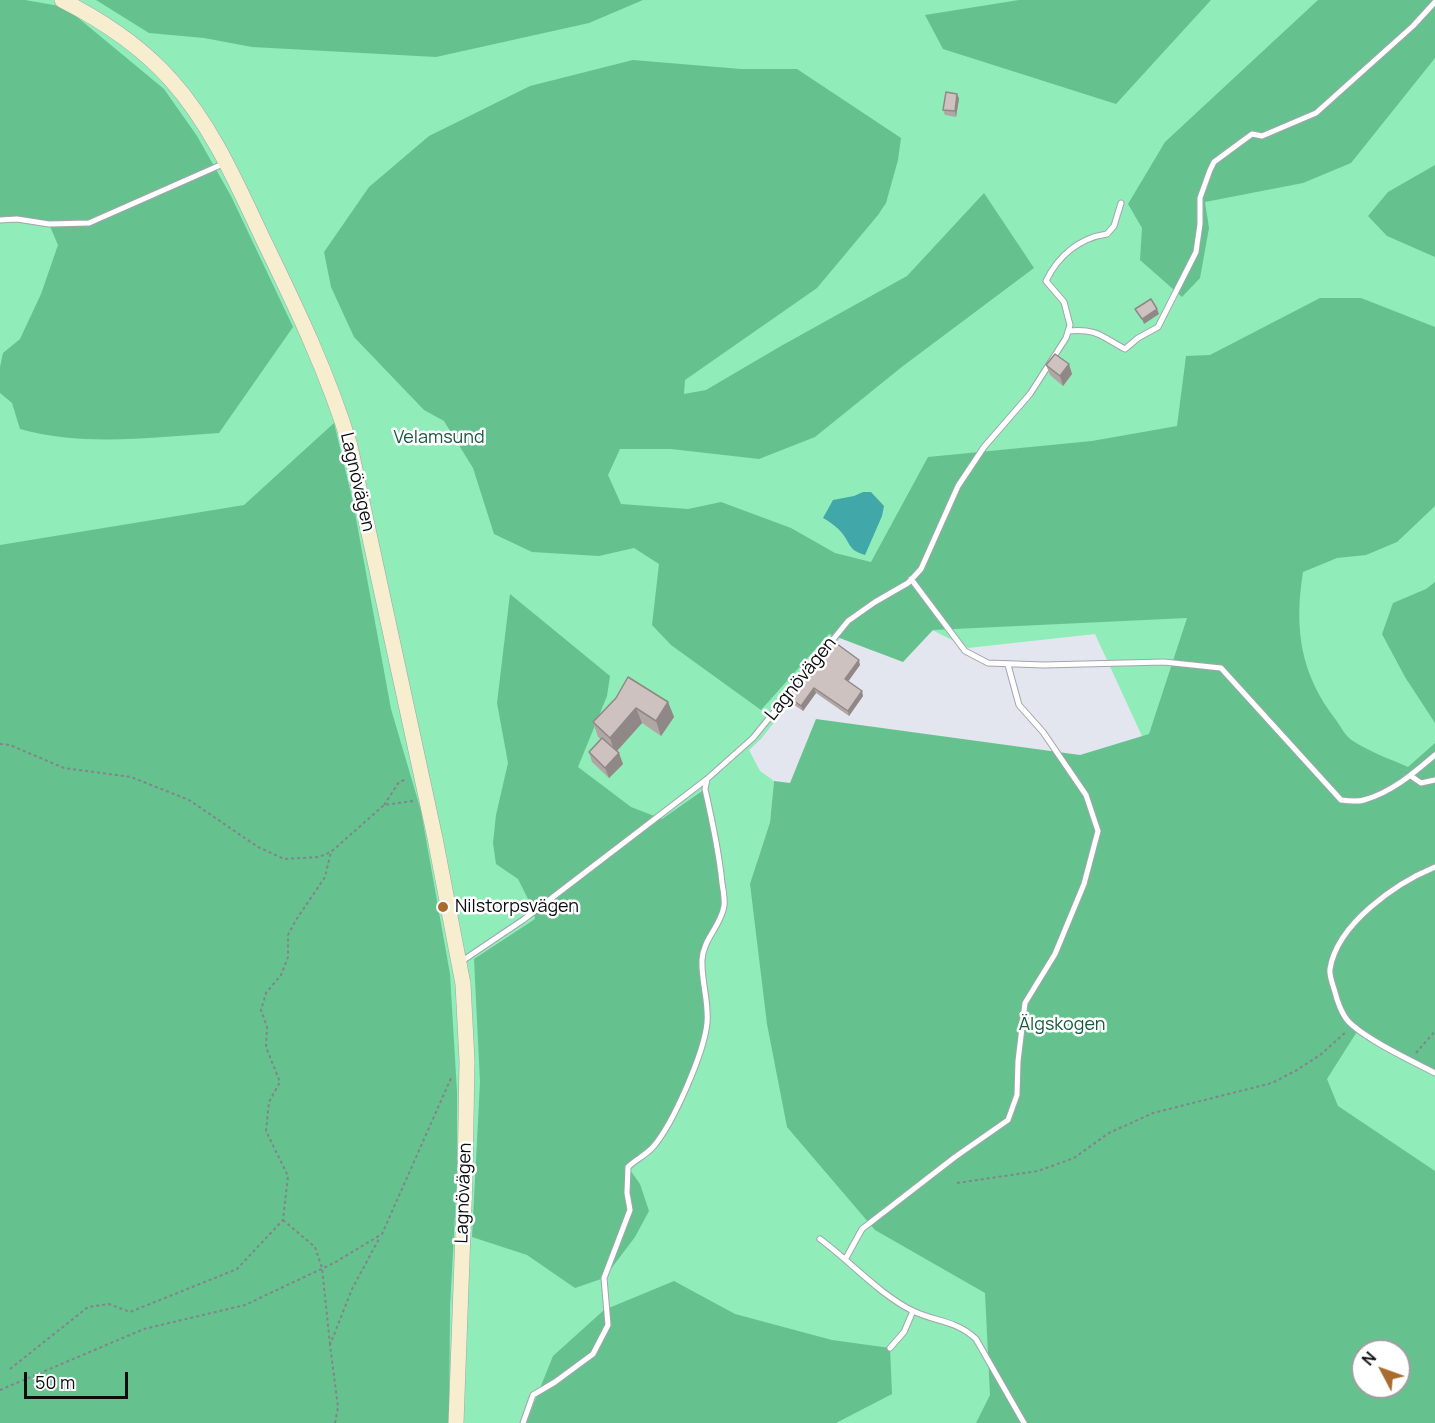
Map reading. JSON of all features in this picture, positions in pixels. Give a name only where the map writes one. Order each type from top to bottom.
[{"type":"street","name":"Lagnövägen","points":[[62,0],[95,17],[130,41],[183,94],[206,127],[227,162],[308,332],[337,404],[350,446],[460,963],[467,1061],[456,1423]]},
{"type":"lane","points":[[1121,203],[1114,226],[1107,234],[1097,235],[1077,244],[1061,258],[1046,281],[1064,302],[1070,325],[1068,331],[1085,329],[1099,333],[1125,349],[1138,338],[1158,327],[1196,252],[1200,224],[1200,198],[1214,162],[1252,134],[1262,136],[1316,113],[1413,26],[1435,2]]},
{"type":"lane","points":[[0,220],[17,219],[49,224],[89,223],[227,162]]},
{"type":"lane","name":"Lagnövägen","points":[[460,963],[523,920],[707,779],[753,738],[848,621],[911,579],[921,569],[958,486],[984,447],[1030,394],[1066,338],[1068,331]]},
{"type":"lane","points":[[911,579],[965,651],[988,663],[1008,665],[1164,662],[1221,668],[1341,800],[1362,801],[1384,792],[1411,776],[1435,755]]},
{"type":"lane","points":[[846,1258],[862,1229],[955,1157],[1008,1120],[1017,1095],[1018,1061],[1025,1003],[1055,954],[1084,884],[1098,831],[1086,795],[1043,732],[1019,705],[1008,665]]},
{"type":"lane","points":[[1411,776],[1421,783],[1435,780]]},
{"type":"lane","points":[[523,1423],[533,1395],[569,1373],[593,1354],[608,1325],[604,1278],[630,1210],[627,1193],[628,1167],[652,1148],[664,1129],[695,1067],[704,1043],[708,1000],[703,978],[702,958],[706,942],[717,927],[724,905],[721,870],[705,789],[707,779]]},
{"type":"lane","points":[[1435,867],[1418,874],[1366,909],[1340,942],[1330,971],[1336,998],[1347,1019],[1354,1026],[1435,1073]]},
{"type":"lane","points":[[820,1239],[846,1258],[884,1292],[913,1311],[965,1329],[976,1339],[1024,1423]]},
{"type":"lane","points":[[890,1348],[904,1332],[913,1311]]},
{"type":"path","points":[[0,744],[10,745],[64,768],[130,777],[150,784],[189,800],[258,847],[284,859],[319,856],[331,852],[384,805],[399,782],[419,773]]},
{"type":"path","points":[[384,805],[412,800],[418,809]]},
{"type":"path","points":[[10,1369],[88,1307],[109,1304],[130,1312],[237,1269],[283,1220],[288,1176],[266,1131],[269,1102],[280,1082],[266,1047],[267,1027],[261,1010],[266,993],[281,975],[288,957],[288,935],[325,877],[331,852]]},
{"type":"path","points":[[957,1183],[1038,1171],[1074,1158],[1109,1133],[1154,1113],[1272,1083],[1320,1055],[1354,1026]]},
{"type":"path","points":[[1410,1059],[1435,1031]]},
{"type":"path","points":[[330,1345],[351,1289],[382,1234],[449,1078],[467,1061]]},
{"type":"path","points":[[283,1220],[315,1247],[322,1268],[338,1407],[334,1423]]},
{"type":"path","points":[[0,1390],[144,1329],[245,1305],[334,1263],[382,1234]]},
{"type":"green space","name":"Velamsund","points":[[0,0],[1435,0],[1435,1366],[1423,1423],[0,1423]],"holes":[[[859,621],[932,630],[968,648],[1095,634],[1245,960],[758,859],[770,822],[774,781],[760,771],[749,750],[761,739],[840,638]]]},
{"type":"green space","points":[[0,0],[25,0],[65,7],[164,89],[197,136],[231,196],[293,327],[219,433],[119,439],[44,435],[20,429],[12,403],[0,393],[0,367],[3,353],[20,339],[41,294],[58,245],[49,224],[0,220]]},
{"type":"green space","points":[[96,0],[643,0],[589,23],[436,57],[252,47],[204,38],[149,33]]},
{"type":"green space","points":[[1019,0],[1211,0],[1116,104],[943,49],[925,15]]},
{"type":"green space","points":[[1318,0],[1435,0],[1435,58],[1351,163],[1303,183],[1205,202],[1209,228],[1200,278],[1182,297],[1140,260],[1142,228],[1128,204],[1165,142]]},
{"type":"green space","name":"Älgskogen","points":[[633,60],[741,69],[797,69],[901,138],[898,160],[886,203],[817,288],[685,380],[684,394],[706,390],[907,276],[984,193],[1034,268],[903,366],[815,437],[759,459],[671,449],[620,449],[608,475],[621,504],[688,509],[721,502],[791,528],[835,553],[871,562],[928,457],[1092,441],[1177,426],[1186,356],[1210,355],[1320,298],[1361,298],[1435,327],[1435,506],[1397,542],[1366,555],[1337,558],[1303,572],[1299,612],[1307,668],[1324,703],[1348,737],[1366,749],[1408,767],[1435,743],[1435,1073],[1358,1030],[1327,1079],[1338,1106],[1435,1171],[1435,1423],[976,1423],[990,1395],[985,1293],[875,1230],[787,1127],[767,1024],[750,884],[770,822],[774,781],[790,783],[816,719],[1080,755],[1149,734],[1187,618],[933,630],[903,662],[829,634],[761,710],[671,645],[652,625],[659,564],[634,548],[599,556],[532,552],[494,534],[473,468],[444,421],[424,410],[354,337],[331,287],[324,252],[369,187],[429,136],[530,86]]},
{"type":"green space","points":[[1435,165],[1435,257],[1387,236],[1368,216],[1388,192]]},
{"type":"green space","points":[[334,423],[353,502],[391,709],[421,811],[450,974],[457,1092],[457,1178],[450,1307],[449,1423],[0,1423],[0,545],[244,505]]},
{"type":"green space","points":[[1435,582],[1435,723],[1405,677],[1382,634],[1393,603],[1426,589]]},
{"type":"green space","points":[[510,594],[610,676],[607,696],[578,767],[631,807],[662,819],[705,789],[714,832],[724,905],[702,958],[708,1000],[704,1043],[673,1112],[652,1148],[628,1167],[640,1184],[649,1211],[635,1237],[604,1278],[575,1288],[527,1255],[472,1237],[480,1082],[474,959],[535,919],[533,909],[518,879],[496,864],[493,843],[496,815],[508,763],[497,703]]},
{"type":"green space","points":[[674,1281],[735,1314],[832,1340],[890,1348],[892,1394],[836,1423],[526,1423],[553,1356],[604,1310]]},
{"type":"water","points":[[871,492],[884,506],[865,555],[853,549],[840,531],[823,518],[833,500]]},
{"type":"building","points":[[946,92],[957,94],[955,111],[943,110]]},
{"type":"building","points":[[1151,299],[1157,309],[1142,319],[1135,309]]},
{"type":"building","points":[[1055,354],[1069,364],[1060,376],[1046,365]]},
{"type":"building","points":[[833,641],[859,660],[845,679],[862,691],[848,711],[814,688],[801,706],[789,697],[810,666],[813,668]]},
{"type":"building","points":[[628,677],[668,702],[656,721],[636,708],[610,738],[593,722],[616,698]]},
{"type":"building","points":[[602,738],[619,753],[605,768],[589,752]]},
{"type":"place","name":"Nilstorpsvägen","points":[[443,907]]}]
